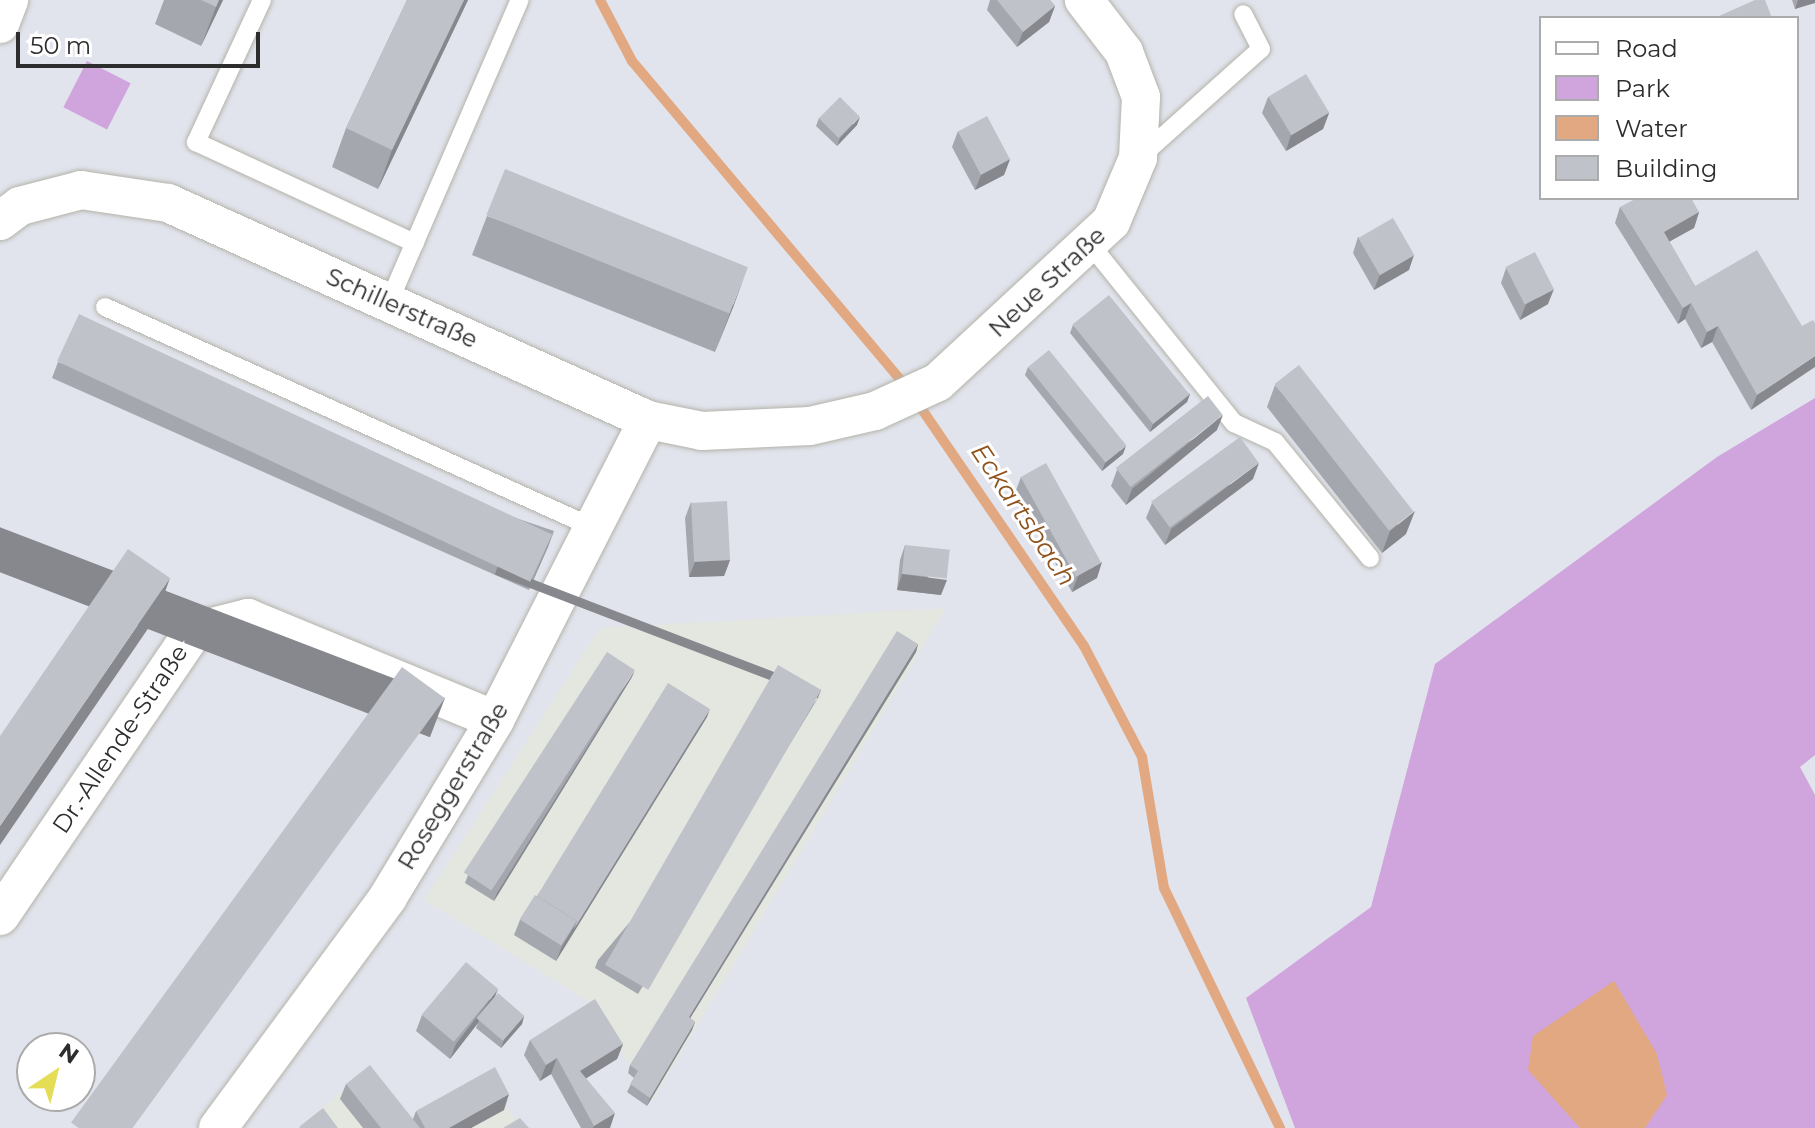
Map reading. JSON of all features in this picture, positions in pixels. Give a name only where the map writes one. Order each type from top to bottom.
[{"type":"street","points":[[0,24],[9,0]]},
{"type":"street","name":"Neue Straße","points":[[810,426],[875,411],[938,382],[1111,222],[1138,158],[1141,97],[1124,52],[1084,0]]},
{"type":"street","name":"Schillerstraße","points":[[0,221],[20,206],[81,190],[125,192],[168,203],[648,420],[702,431],[810,426]]},
{"type":"street","name":"Roseggerstraße","points":[[218,1128],[388,897],[495,720],[648,420]]},
{"type":"street","name":"Dr.-Allende-Straße","points":[[0,916],[193,632],[248,618],[495,720]]},
{"type":"lane","points":[[262,0],[196,142],[415,243]]},
{"type":"lane","points":[[389,302],[520,0]]},
{"type":"lane","points":[[1138,158],[1261,49],[1243,14]]},
{"type":"lane","points":[[1090,244],[1234,423],[1275,442],[1370,558]]},
{"type":"lane","points":[[105,307],[592,527]]},
{"type":"shaded area","points":[[946,608],[652,1102],[590,1002],[424,900],[600,628]]},
{"type":"shaded area","points":[[364,1073],[410,1125],[489,1080],[520,1128],[297,1128]]},
{"type":"green space","points":[[87,61],[131,83],[107,130],[63,107]]},
{"type":"green space","points":[[1815,398],[1815,755],[1800,767],[1815,795],[1815,1128],[1295,1128],[1246,998],[1371,907],[1435,664],[1717,457]]},
{"type":"water","points":[[1614,981],[1657,1054],[1667,1095],[1645,1128],[1580,1128],[1528,1070],[1533,1036]]},
{"type":"building","points":[[201,0],[219,0],[216,7]]},
{"type":"building","points":[[407,0],[464,0],[392,150],[346,128]]},
{"type":"building","points":[[997,0],[1050,0],[1055,6],[1023,32]]},
{"type":"building","points":[[1755,0],[1765,0],[1771,16],[1719,16]]},
{"type":"building","points":[[1306,74],[1329,113],[1291,135],[1268,97]]},
{"type":"building","points":[[840,97],[860,117],[839,138],[819,118]]},
{"type":"building","points":[[987,116],[1010,159],[981,175],[958,131]]},
{"type":"building","points":[[505,169],[748,267],[729,314],[486,215]]},
{"type":"building","points":[[1633,200],[1692,200],[1699,212],[1664,232],[1695,286],[1757,250],[1802,326],[1813,320],[1815,323],[1815,356],[1757,395],[1718,326],[1707,332],[1691,303],[1683,308],[1620,207]]},
{"type":"building","points":[[1393,218],[1414,255],[1380,275],[1358,238]]},
{"type":"building","points":[[1535,252],[1554,289],[1525,304],[1506,267]]},
{"type":"building","points":[[1109,295],[1190,394],[1153,424],[1072,325]]},
{"type":"building","points":[[79,314],[552,535],[530,582],[57,361]]},
{"type":"building","points":[[1049,350],[1126,446],[1105,463],[1028,367]]},
{"type":"building","points":[[1299,365],[1414,512],[1389,531],[1275,384]]},
{"type":"building","points":[[1208,396],[1223,415],[1131,487],[1116,468]]},
{"type":"building","points":[[1240,437],[1259,463],[1170,528],[1151,502]]},
{"type":"building","points":[[1046,463],[1101,563],[1076,577],[1021,477]]},
{"type":"building","points":[[727,501],[730,560],[694,562],[691,503]]},
{"type":"building","points":[[905,545],[950,550],[947,579],[902,574]]},
{"type":"building","points":[[128,549],[170,578],[0,826],[0,736]]},
{"type":"building","points":[[897,631],[918,644],[689,1017],[695,1022],[650,1098],[630,1084],[638,1071],[630,1065]]},
{"type":"building","points":[[607,652],[635,670],[491,891],[464,873]]},
{"type":"building","points":[[778,665],[821,690],[648,990],[605,965]]},
{"type":"building","points":[[402,667],[445,698],[133,1128],[79,1128],[71,1122],[79,1112],[96,1112],[96,1088]]},
{"type":"building","points":[[668,683],[710,709],[574,929],[577,921],[537,896]]},
{"type":"building","points":[[535,895],[577,921],[561,946],[520,920]]},
{"type":"building","points":[[466,962],[498,989],[454,1042],[422,1015]]},
{"type":"building","points":[[498,993],[524,1016],[503,1041],[476,1018]]},
{"type":"building","points":[[595,999],[623,1044],[580,1071],[615,1113],[594,1126],[557,1058],[546,1065],[530,1040]]},
{"type":"building","points":[[370,1065],[420,1128],[381,1128],[346,1084]]},
{"type":"building","points":[[495,1067],[509,1094],[449,1128],[425,1128],[416,1111]]},
{"type":"building","points":[[323,1108],[338,1128],[299,1127]]},
{"type":"building","points":[[520,1118],[529,1128],[503,1128]]},
{"type":"waterway","name":"Eckartsbach","points":[[600,0],[632,61],[908,389],[1084,646],[1142,757],[1164,888],[1280,1128]]}]
